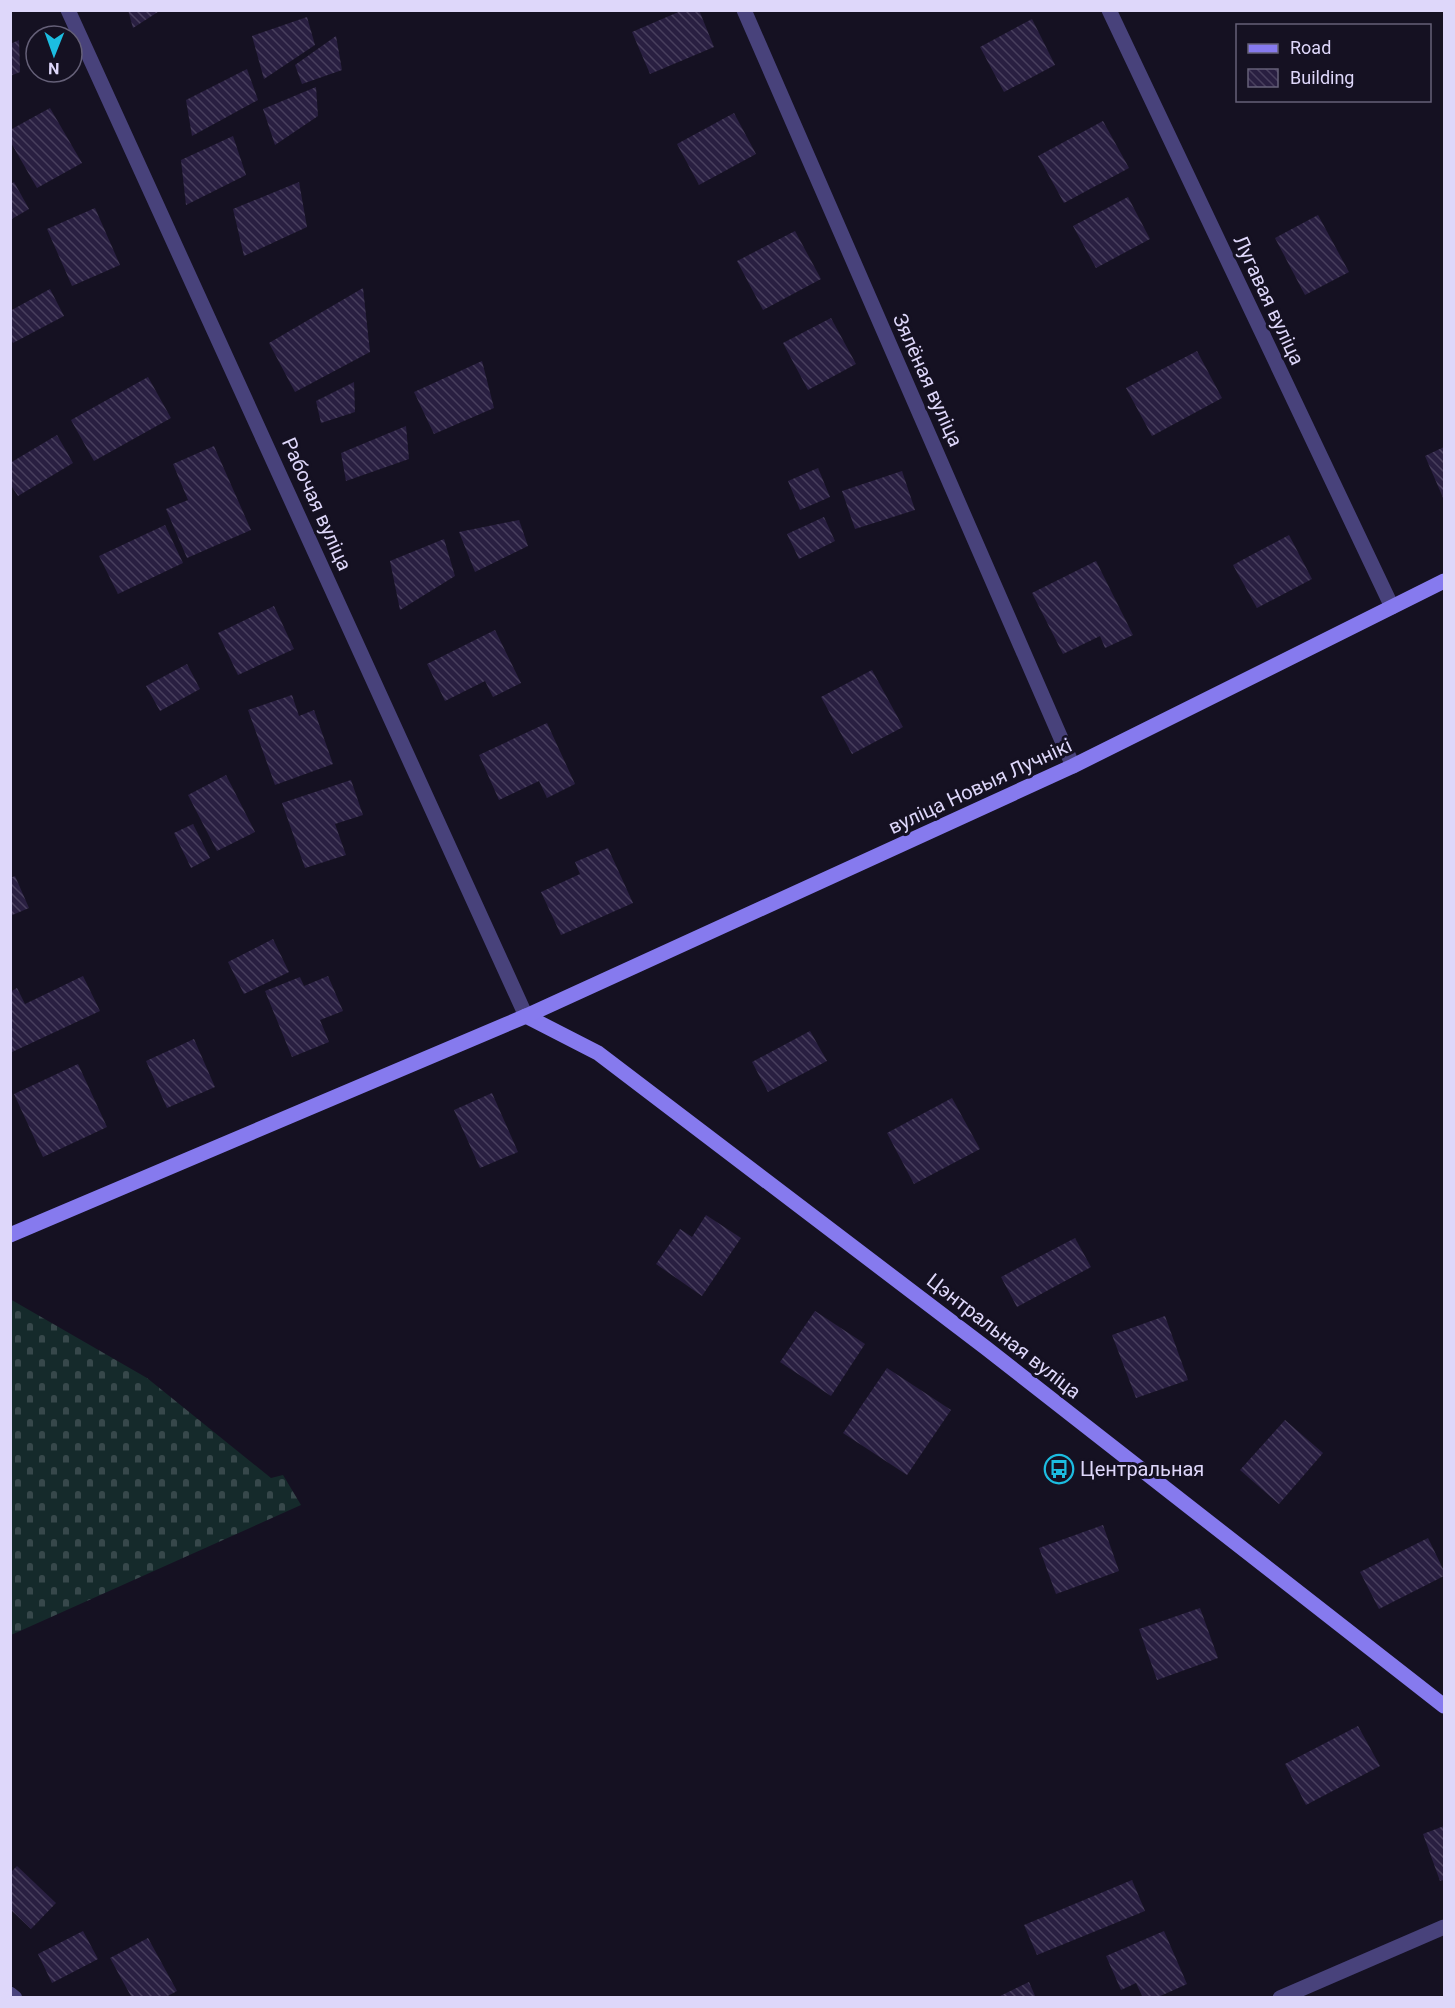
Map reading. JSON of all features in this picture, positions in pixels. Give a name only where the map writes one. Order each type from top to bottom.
[{"type":"main road","name":"вуліца Новыя Лучнікі","points":[[10,1235],[526,1016],[1073,766],[1444,581]]},
{"type":"main road","name":"Цэнтральная вуліца","points":[[526,1016],[598,1053],[986,1348],[1444,1706]]},
{"type":"street","name":"Рабочая вуліца","points":[[68,10],[526,1016]]},
{"type":"street","name":"Зялёная вуліца","points":[[744,10],[1073,766]]},
{"type":"street","name":"Лугавая вуліца","points":[[1109,10],[1392,608]]},
{"type":"street","points":[[1280,1998],[1444,1928]]},
{"type":"street","points":[[10,1994],[15,1998]]},
{"type":"green space","points":[[10,1299],[147,1378],[271,1478],[283,1475],[301,1505],[11,1635]]},
{"type":"building","points":[[128,10],[161,10],[133,28]]},
{"type":"building","points":[[683,10],[699,10],[714,47],[650,74],[632,32]]},
{"type":"building","points":[[307,17],[315,45],[264,79],[252,36]]},
{"type":"building","points":[[1032,19],[1055,65],[1004,92],[980,47]]},
{"type":"building","points":[[336,36],[342,70],[302,84],[295,65]]},
{"type":"building","points":[[19,40],[20,72],[10,76],[10,44]]},
{"type":"building","points":[[247,69],[258,100],[192,136],[186,100]]},
{"type":"building","points":[[316,87],[318,116],[275,145],[263,109]]},
{"type":"building","points":[[50,108],[82,163],[37,188],[10,141],[10,130]]},
{"type":"building","points":[[734,113],[756,154],[699,185],[677,144]]},
{"type":"building","points":[[1103,121],[1129,168],[1064,203],[1038,156]]},
{"type":"building","points":[[233,136],[246,175],[186,205],[181,160]]},
{"type":"building","points":[[14,182],[29,209],[10,220],[10,184]]},
{"type":"building","points":[[299,182],[307,227],[244,256],[233,209]]},
{"type":"building","points":[[1128,197],[1150,239],[1096,268],[1073,226]]},
{"type":"building","points":[[95,208],[120,265],[72,286],[47,229]]},
{"type":"building","points":[[1318,215],[1349,272],[1305,295],[1275,238]]},
{"type":"building","points":[[795,231],[821,279],[763,310],[737,261]]},
{"type":"building","points":[[363,288],[370,352],[295,392],[269,343]]},
{"type":"building","points":[[50,289],[64,316],[13,343],[10,338],[10,311]]},
{"type":"building","points":[[831,318],[856,364],[808,390],[783,343]]},
{"type":"building","points":[[1197,351],[1222,398],[1152,436],[1126,388]]},
{"type":"building","points":[[482,361],[494,408],[434,434],[414,392]]},
{"type":"building","points":[[148,377],[171,418],[94,461],[71,420]]},
{"type":"building","points":[[354,382],[355,412],[321,423],[316,401]]},
{"type":"building","points":[[406,426],[409,459],[346,481],[341,453]]},
{"type":"building","points":[[57,435],[73,463],[18,496],[10,484],[10,463]]},
{"type":"building","points":[[214,446],[251,530],[187,558],[166,509],[188,500],[173,464]]},
{"type":"building","points":[[1444,447],[1444,500],[1425,456]]},
{"type":"building","points":[[818,468],[830,497],[800,510],[788,481]]},
{"type":"building","points":[[902,471],[915,510],[855,529],[842,491]]},
{"type":"building","points":[[824,517],[835,541],[799,559],[787,534]]},
{"type":"building","points":[[519,520],[528,546],[475,572],[459,532]]},
{"type":"building","points":[[165,525],[183,563],[118,594],[99,556]]},
{"type":"building","points":[[1289,535],[1312,579],[1257,608],[1233,565]]},
{"type":"building","points":[[444,539],[455,576],[400,610],[390,561]]},
{"type":"building","points":[[1096,561],[1133,635],[1105,648],[1100,636],[1063,654],[1032,593]]},
{"type":"building","points":[[274,606],[294,649],[238,675],[218,633]]},
{"type":"building","points":[[495,630],[521,683],[493,697],[485,681],[445,701],[427,664]]},
{"type":"building","points":[[187,664],[200,689],[160,711],[146,686]]},
{"type":"building","points":[[872,670],[903,727],[852,754],[821,697]]},
{"type":"building","points":[[292,695],[299,716],[314,710],[333,764],[275,785],[248,710]]},
{"type":"building","points":[[547,723],[575,784],[547,798],[539,781],[499,800],[479,755]]},
{"type":"building","points":[[226,775],[255,832],[217,851],[188,795]]},
{"type":"building","points":[[351,780],[363,815],[335,824],[346,855],[305,868],[282,803]]},
{"type":"building","points":[[193,824],[210,858],[191,868],[174,833]]},
{"type":"building","points":[[608,848],[633,903],[561,935],[541,892],[580,874],[575,862]]},
{"type":"building","points":[[15,876],[29,908],[10,916],[10,878]]},
{"type":"building","points":[[273,939],[289,972],[244,994],[228,962]]},
{"type":"building","points":[[83,976],[100,1011],[10,1053],[10,992],[17,988],[25,1004]]},
{"type":"building","points":[[328,976],[343,1011],[320,1020],[329,1042],[292,1057],[265,991],[300,977],[304,986]]},
{"type":"building","points":[[810,1031],[827,1061],[768,1092],[752,1062]]},
{"type":"building","points":[[194,1039],[215,1087],[167,1108],[146,1061]]},
{"type":"building","points":[[78,1064],[107,1127],[43,1157],[14,1094]]},
{"type":"building","points":[[492,1093],[518,1152],[480,1168],[454,1110]]},
{"type":"building","points":[[952,1098],[980,1149],[914,1184],[887,1133]]},
{"type":"building","points":[[706,1215],[741,1238],[702,1296],[656,1264],[680,1229],[692,1237]]},
{"type":"building","points":[[1075,1238],[1091,1267],[1017,1307],[1001,1277]]},
{"type":"building","points":[[815,1311],[865,1344],[831,1396],[780,1362]]},
{"type":"building","points":[[1165,1316],[1188,1380],[1136,1398],[1112,1335]]},
{"type":"building","points":[[887,1368],[951,1410],[907,1475],[843,1433]]},
{"type":"building","points":[[1285,1420],[1323,1453],[1279,1504],[1240,1470]]},
{"type":"building","points":[[1103,1525],[1119,1571],[1056,1594],[1039,1548]]},
{"type":"building","points":[[1428,1538],[1444,1571],[1444,1576],[1379,1609],[1360,1572]]},
{"type":"building","points":[[1200,1608],[1218,1658],[1157,1680],[1139,1629]]},
{"type":"building","points":[[1358,1726],[1380,1766],[1306,1805],[1285,1764]]},
{"type":"building","points":[[1444,1826],[1444,1880],[1440,1881],[1423,1834]]},
{"type":"building","points":[[17,1866],[56,1903],[31,1929],[10,1909],[10,1873]]},
{"type":"building","points":[[1132,1880],[1145,1911],[1037,1955],[1024,1925]]},
{"type":"building","points":[[83,1931],[98,1959],[52,1983],[38,1954]]},
{"type":"building","points":[[1164,1931],[1187,1984],[1156,1998],[1143,1998],[1136,1983],[1121,1990],[1106,1956]]},
{"type":"building","points":[[148,1938],[177,1991],[164,1998],[132,1998],[110,1958]]},
{"type":"building","points":[[1029,1982],[1036,1998],[996,1998]]},
{"type":"place","name":"Центральная","points":[[1059,1469]]}]
